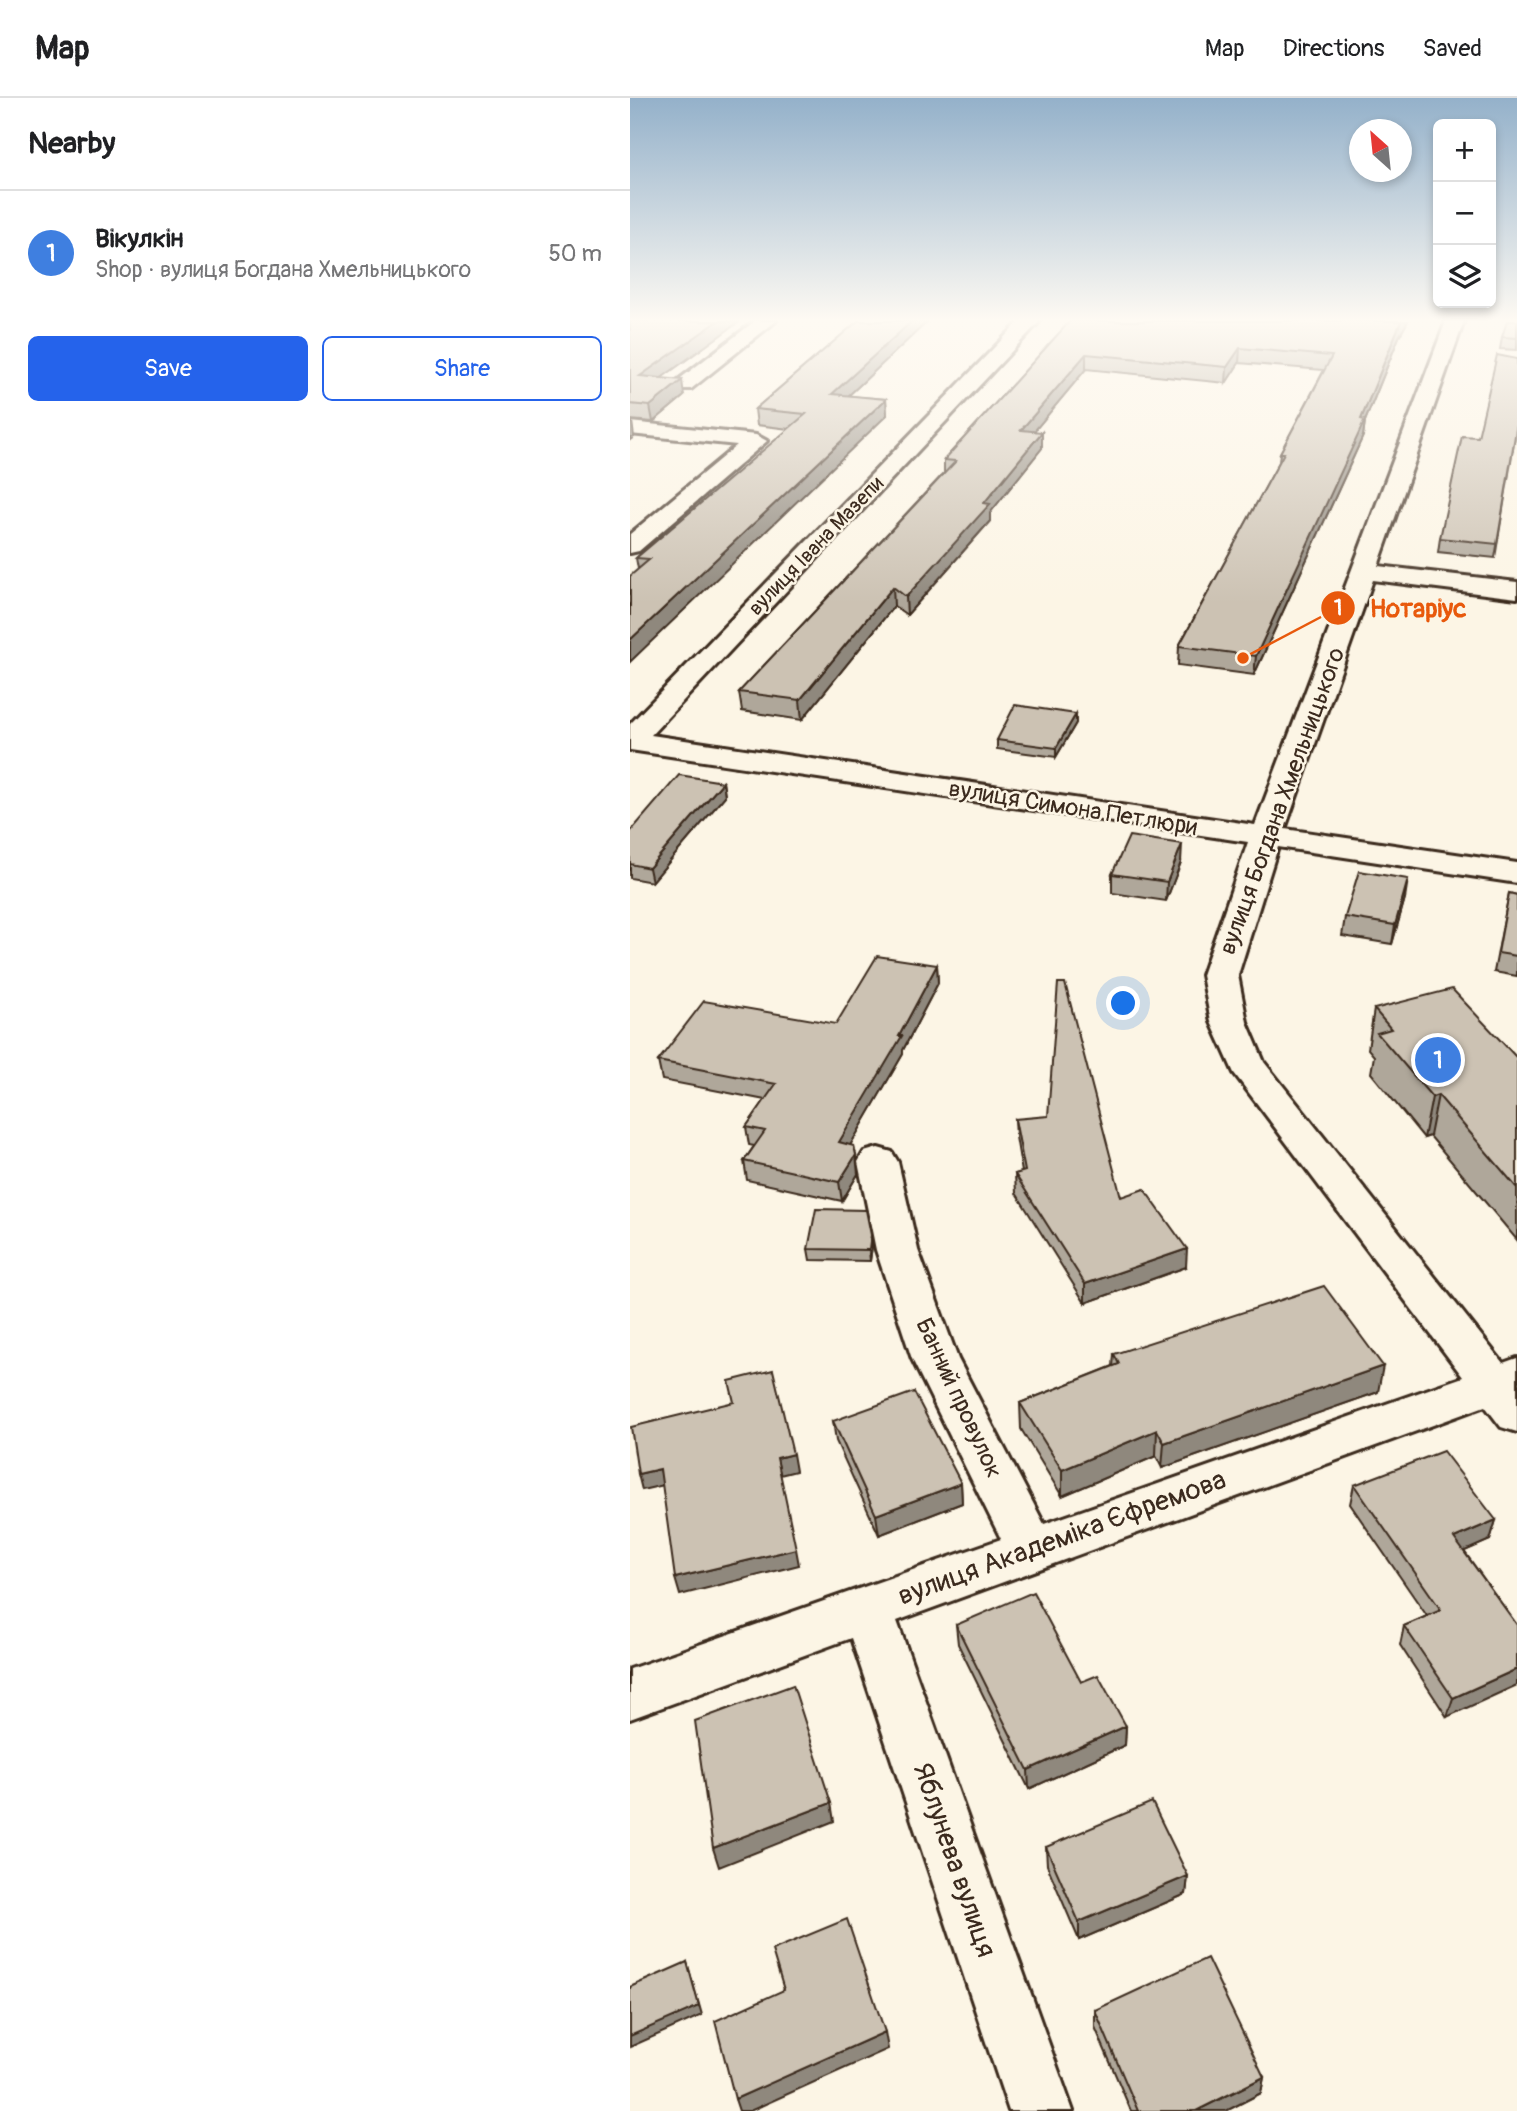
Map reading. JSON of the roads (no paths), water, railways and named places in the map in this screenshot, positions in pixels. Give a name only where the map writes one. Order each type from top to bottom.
[{"type":"street","name":"вулиця Івана Мазепи","points":[[630,741],[941,415]]},
{"type":"street","name":"вулиця Богдана Хмельницького","points":[[1422,415],[1267,837],[1220,975],[1229,1022],[1247,1065],[1510,1391]]},
{"type":"street","points":[[630,428],[756,440],[630,547]]},
{"type":"street","points":[[1366,572],[1517,590]]},
{"type":"street","name":"вулиця Симона Петлюри","points":[[630,741],[1517,873]]},
{"type":"street","name":"Банний провулок","points":[[878,1162],[897,1250],[935,1359],[1031,1549]]},
{"type":"street","name":"вулиця Академіка Єфремова","points":[[630,1694],[1031,1549],[1510,1391]]},
{"type":"street","name":"Яблунева вулиця","points":[[867,1609],[1041,2111]]},
{"type":"place","name":"Нотаріус","points":[[1243,658]]},
{"type":"place","name":"Вікулкін","points":[[1438,1060]]}]
